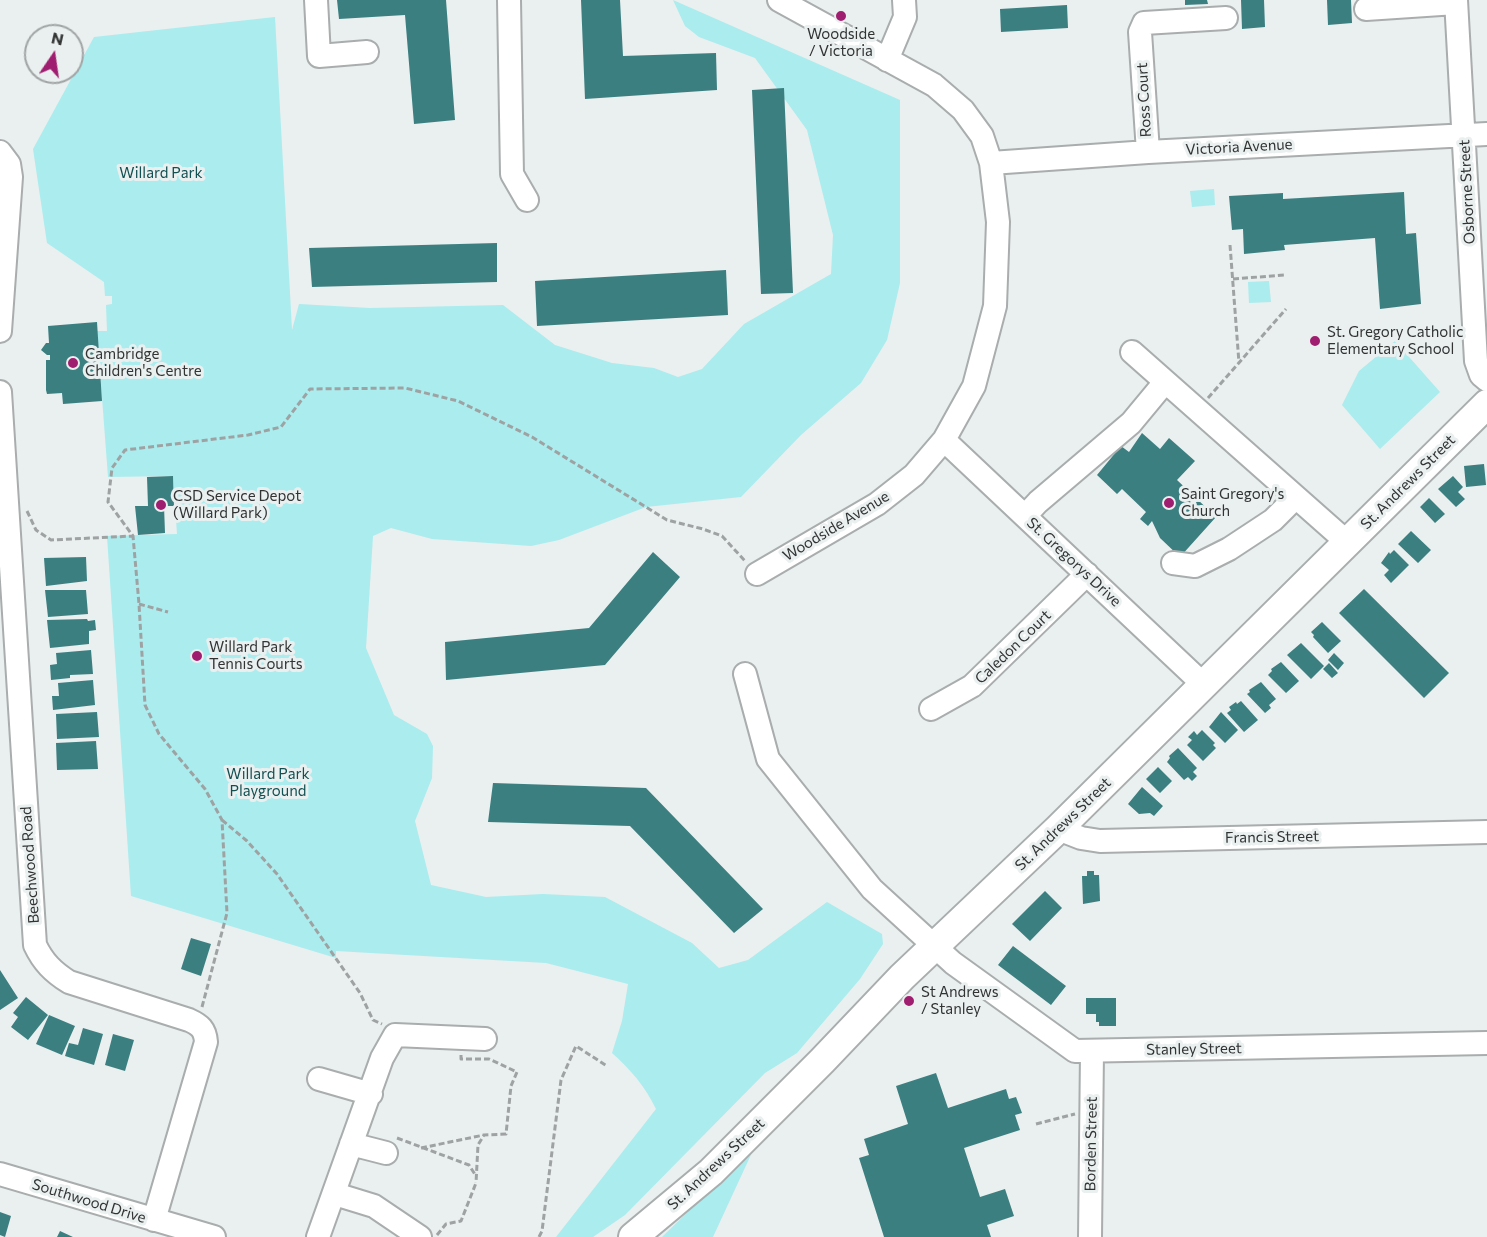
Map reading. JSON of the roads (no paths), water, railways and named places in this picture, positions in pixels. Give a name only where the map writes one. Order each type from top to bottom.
[{"type":"main road","name":"St. Andrews Street","points":[[633,1237],[711,1172],[902,977],[1058,829],[1487,404]]},
{"type":"street","points":[[316,0],[319,56],[367,52]]},
{"type":"street","points":[[509,0],[512,174],[527,200]]},
{"type":"street","name":"Woodside Avenue","points":[[757,574],[877,504],[914,475],[944,440],[974,386],[995,306],[998,222],[991,164],[982,136],[963,110],[934,85],[779,0]]},
{"type":"street","points":[[887,60],[905,17],[904,0]]},
{"type":"street","points":[[1366,9],[1456,2]]},
{"type":"street","name":"Osborne Street","points":[[1456,2],[1463,135],[1457,189],[1476,361],[1481,375],[1487,380]]},
{"type":"street","name":"Ross Court","points":[[1148,152],[1140,32],[1144,23],[1226,18]]},
{"type":"street","name":"Victoria Avenue","points":[[991,164],[1148,152],[1487,134]]},
{"type":"street","points":[[0,152],[9,164],[11,177],[0,331]]},
{"type":"street","points":[[1132,352],[1348,543]]},
{"type":"street","points":[[1025,516],[1038,502],[1131,423],[1165,382]]},
{"type":"street","name":"Beechwood Road","points":[[0,392],[35,945],[46,965],[69,982],[197,1023],[205,1033],[206,1042],[154,1220]]},
{"type":"street","name":"St. Gregorys Drive","points":[[944,440],[1204,685]]},
{"type":"street","points":[[1173,563],[1195,566],[1229,549],[1273,520],[1296,497]]},
{"type":"street","name":"Caledon Court","points":[[932,709],[972,686],[1087,574]]},
{"type":"street","name":"Stanley Street","points":[[745,674],[768,759],[872,890],[934,948],[1075,1051],[1487,1043]]},
{"type":"street","name":"Francis Street","points":[[1058,829],[1081,838],[1100,841],[1487,832]]},
{"type":"street","points":[[318,1237],[382,1058],[395,1035],[485,1039]]},
{"type":"street","name":"Borden Street","points":[[1090,1237],[1092,1051]]},
{"type":"street","points":[[319,1079],[371,1094]]},
{"type":"street","points":[[351,1144],[388,1144]]},
{"type":"street","name":"Southwood Drive","points":[[0,1174],[214,1237]]},
{"type":"street","points":[[335,1194],[374,1206],[420,1237]]},
{"type":"place","name":"Woodside / Victoria","points":[[841,16]]},
{"type":"place","name":"St. Gregory Catholic Elementary School","points":[[1315,341]]},
{"type":"place","name":"Cambridge Children's Centre","points":[[73,363]]},
{"type":"place","name":"Saint Gregory's Church","points":[[1169,503]]},
{"type":"place","name":"CSD Service Depot (Willard Park)","points":[[161,505]]},
{"type":"place","name":"Willard Park Tennis Courts","points":[[197,656]]},
{"type":"place","name":"St Andrews / Stanley","points":[[909,1001]]},
{"type":"park label","name":"Willard Park","points":[[161,173]]},
{"type":"park label","name":"Willard Park Playground","points":[[268,782]]}]
